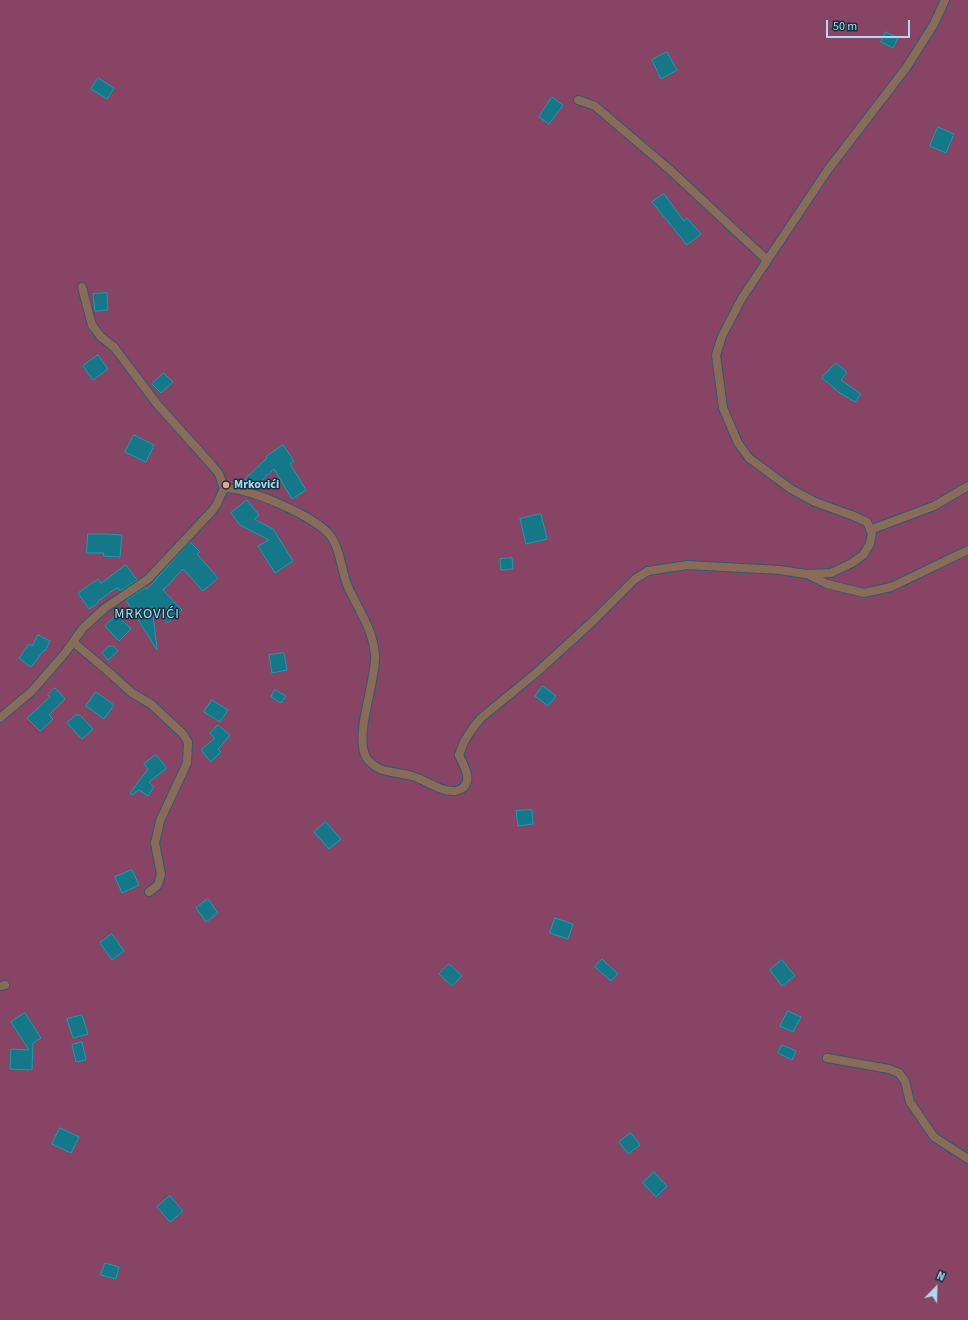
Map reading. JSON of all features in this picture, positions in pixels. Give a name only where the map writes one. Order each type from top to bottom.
[{"type":"street","points":[[224,488],[232,488],[262,497],[296,512],[316,522],[332,537],[340,557],[346,583],[372,637],[375,656],[363,734],[363,750],[366,757],[371,764],[379,768],[414,776],[441,788],[455,791],[462,789],[466,784],[468,777],[459,755],[464,742],[481,718],[536,673],[592,622],[635,579],[648,571],[686,565],[780,570],[806,574],[831,573],[852,563],[863,555],[870,544],[872,533],[867,522],[815,502],[791,489],[750,458],[738,443],[723,408],[716,355],[722,336],[742,298],[827,171],[906,68],[934,24],[945,0]]},
{"type":"street","points":[[578,100],[595,106],[669,169],[768,260]]},
{"type":"street","points":[[82,287],[92,325],[101,337],[114,347],[157,404],[210,462],[218,474],[224,488]]},
{"type":"street","points":[[870,530],[934,506],[968,486]]},
{"type":"street","points":[[0,718],[32,691],[65,653],[83,628],[105,608],[148,579],[212,511],[224,488]]},
{"type":"street","points":[[806,574],[827,584],[864,593],[891,587],[968,550]]},
{"type":"street","points":[[73,642],[132,693],[151,704],[183,734],[188,742],[187,763],[160,821],[155,843],[161,874],[158,885],[149,892]]},
{"type":"street","points":[[827,1058],[889,1069],[898,1073],[905,1081],[910,1102],[934,1137],[968,1159]]},
{"type":"shaded area","points":[[0,0],[968,0],[968,1320],[0,1320]]},
{"type":"building","points":[[886,32],[898,38],[893,48],[881,42]]},
{"type":"building","points":[[667,52],[677,70],[661,79],[652,60]]},
{"type":"building","points":[[98,78],[114,88],[107,99],[91,89]]},
{"type":"building","points":[[552,97],[563,105],[549,124],[539,117]]},
{"type":"building","points":[[938,127],[954,134],[946,153],[930,146]]},
{"type":"building","points":[[664,194],[684,221],[687,218],[701,234],[687,245],[652,202]]},
{"type":"building","points":[[107,293],[108,310],[95,311],[93,294]]},
{"type":"building","points":[[98,355],[108,369],[93,380],[83,366]]},
{"type":"building","points":[[836,363],[847,372],[841,380],[861,394],[855,402],[840,393],[822,378]]},
{"type":"building","points":[[164,373],[173,382],[161,393],[152,384]]},
{"type":"building","points":[[134,435],[154,445],[146,462],[125,452]]},
{"type":"building","points":[[283,445],[294,461],[290,464],[306,490],[292,499],[274,469],[254,488],[245,479],[267,458],[266,457]]},
{"type":"building","points":[[247,500],[259,515],[254,519],[273,529],[293,561],[275,573],[258,546],[269,540],[240,525],[231,513]]},
{"type":"building","points":[[541,514],[547,539],[526,544],[520,519]]},
{"type":"building","points":[[88,534],[122,535],[120,557],[103,556],[104,553],[87,553]]},
{"type":"building","points":[[190,542],[200,552],[197,554],[218,578],[203,591],[183,569],[163,590],[182,610],[168,623],[152,606],[157,650],[126,600],[146,587],[147,589]]},
{"type":"building","points":[[512,558],[513,569],[501,570],[500,559]]},
{"type":"building","points":[[126,565],[137,580],[120,591],[118,588],[115,589],[89,609],[78,593],[98,579],[101,583]]},
{"type":"building","points":[[117,615],[131,629],[119,641],[105,626]]},
{"type":"building","points":[[38,635],[50,641],[45,651],[44,650],[31,667],[19,658],[29,644],[32,646]]},
{"type":"building","points":[[109,646],[113,646],[118,651],[108,660],[102,653]]},
{"type":"building","points":[[284,653],[287,670],[272,673],[269,655]]},
{"type":"building","points":[[543,686],[556,696],[548,706],[535,696]]},
{"type":"building","points":[[55,688],[65,699],[49,715],[53,719],[40,731],[27,718],[50,697],[48,695]]},
{"type":"building","points":[[275,690],[286,696],[281,703],[271,697]]},
{"type":"building","points":[[96,692],[114,705],[104,719],[86,706]]},
{"type":"building","points":[[212,700],[228,710],[220,722],[204,712]]},
{"type":"building","points":[[76,715],[80,715],[93,729],[82,739],[67,723]]},
{"type":"building","points":[[218,725],[230,735],[218,749],[221,752],[211,762],[201,750],[215,738],[210,734]]},
{"type":"building","points":[[156,755],[167,768],[149,782],[154,787],[148,796],[139,790],[132,795],[130,793],[148,769],[144,764]]},
{"type":"building","points":[[532,810],[533,824],[518,826],[516,811]]},
{"type":"building","points":[[326,822],[341,839],[329,849],[314,832]]},
{"type":"building","points":[[132,870],[139,885],[122,893],[115,877]]},
{"type":"building","points":[[208,899],[218,913],[206,922],[196,908]]},
{"type":"building","points":[[555,918],[573,924],[568,939],[550,933]]},
{"type":"building","points":[[112,934],[124,951],[112,960],[100,943]]},
{"type":"building","points":[[602,959],[618,974],[611,981],[595,967]]},
{"type":"building","points":[[782,960],[795,976],[782,986],[770,970]]},
{"type":"building","points":[[449,964],[462,976],[452,986],[439,974]]},
{"type":"building","points":[[788,1011],[801,1017],[793,1032],[780,1026]]},
{"type":"building","points":[[25,1013],[41,1038],[33,1043],[32,1070],[10,1069],[11,1049],[29,1050],[11,1022]]},
{"type":"building","points":[[82,1015],[88,1034],[73,1038],[67,1019]]},
{"type":"building","points":[[82,1042],[86,1060],[76,1062],[72,1045]]},
{"type":"building","points":[[782,1045],[796,1051],[792,1060],[778,1053]]},
{"type":"building","points":[[60,1128],[79,1137],[71,1153],[52,1144]]},
{"type":"building","points":[[631,1133],[640,1145],[628,1154],[619,1142]]},
{"type":"building","points":[[654,1172],[667,1186],[656,1197],[643,1183]]},
{"type":"building","points":[[170,1196],[183,1211],[170,1222],[157,1207]]},
{"type":"building","points":[[105,1263],[119,1267],[116,1279],[101,1275]]},
{"type":"place","name":"Mrkovići","points":[[226,485]]},
{"type":"district","name":"MRKOVIĆI","points":[[147,615]]}]
